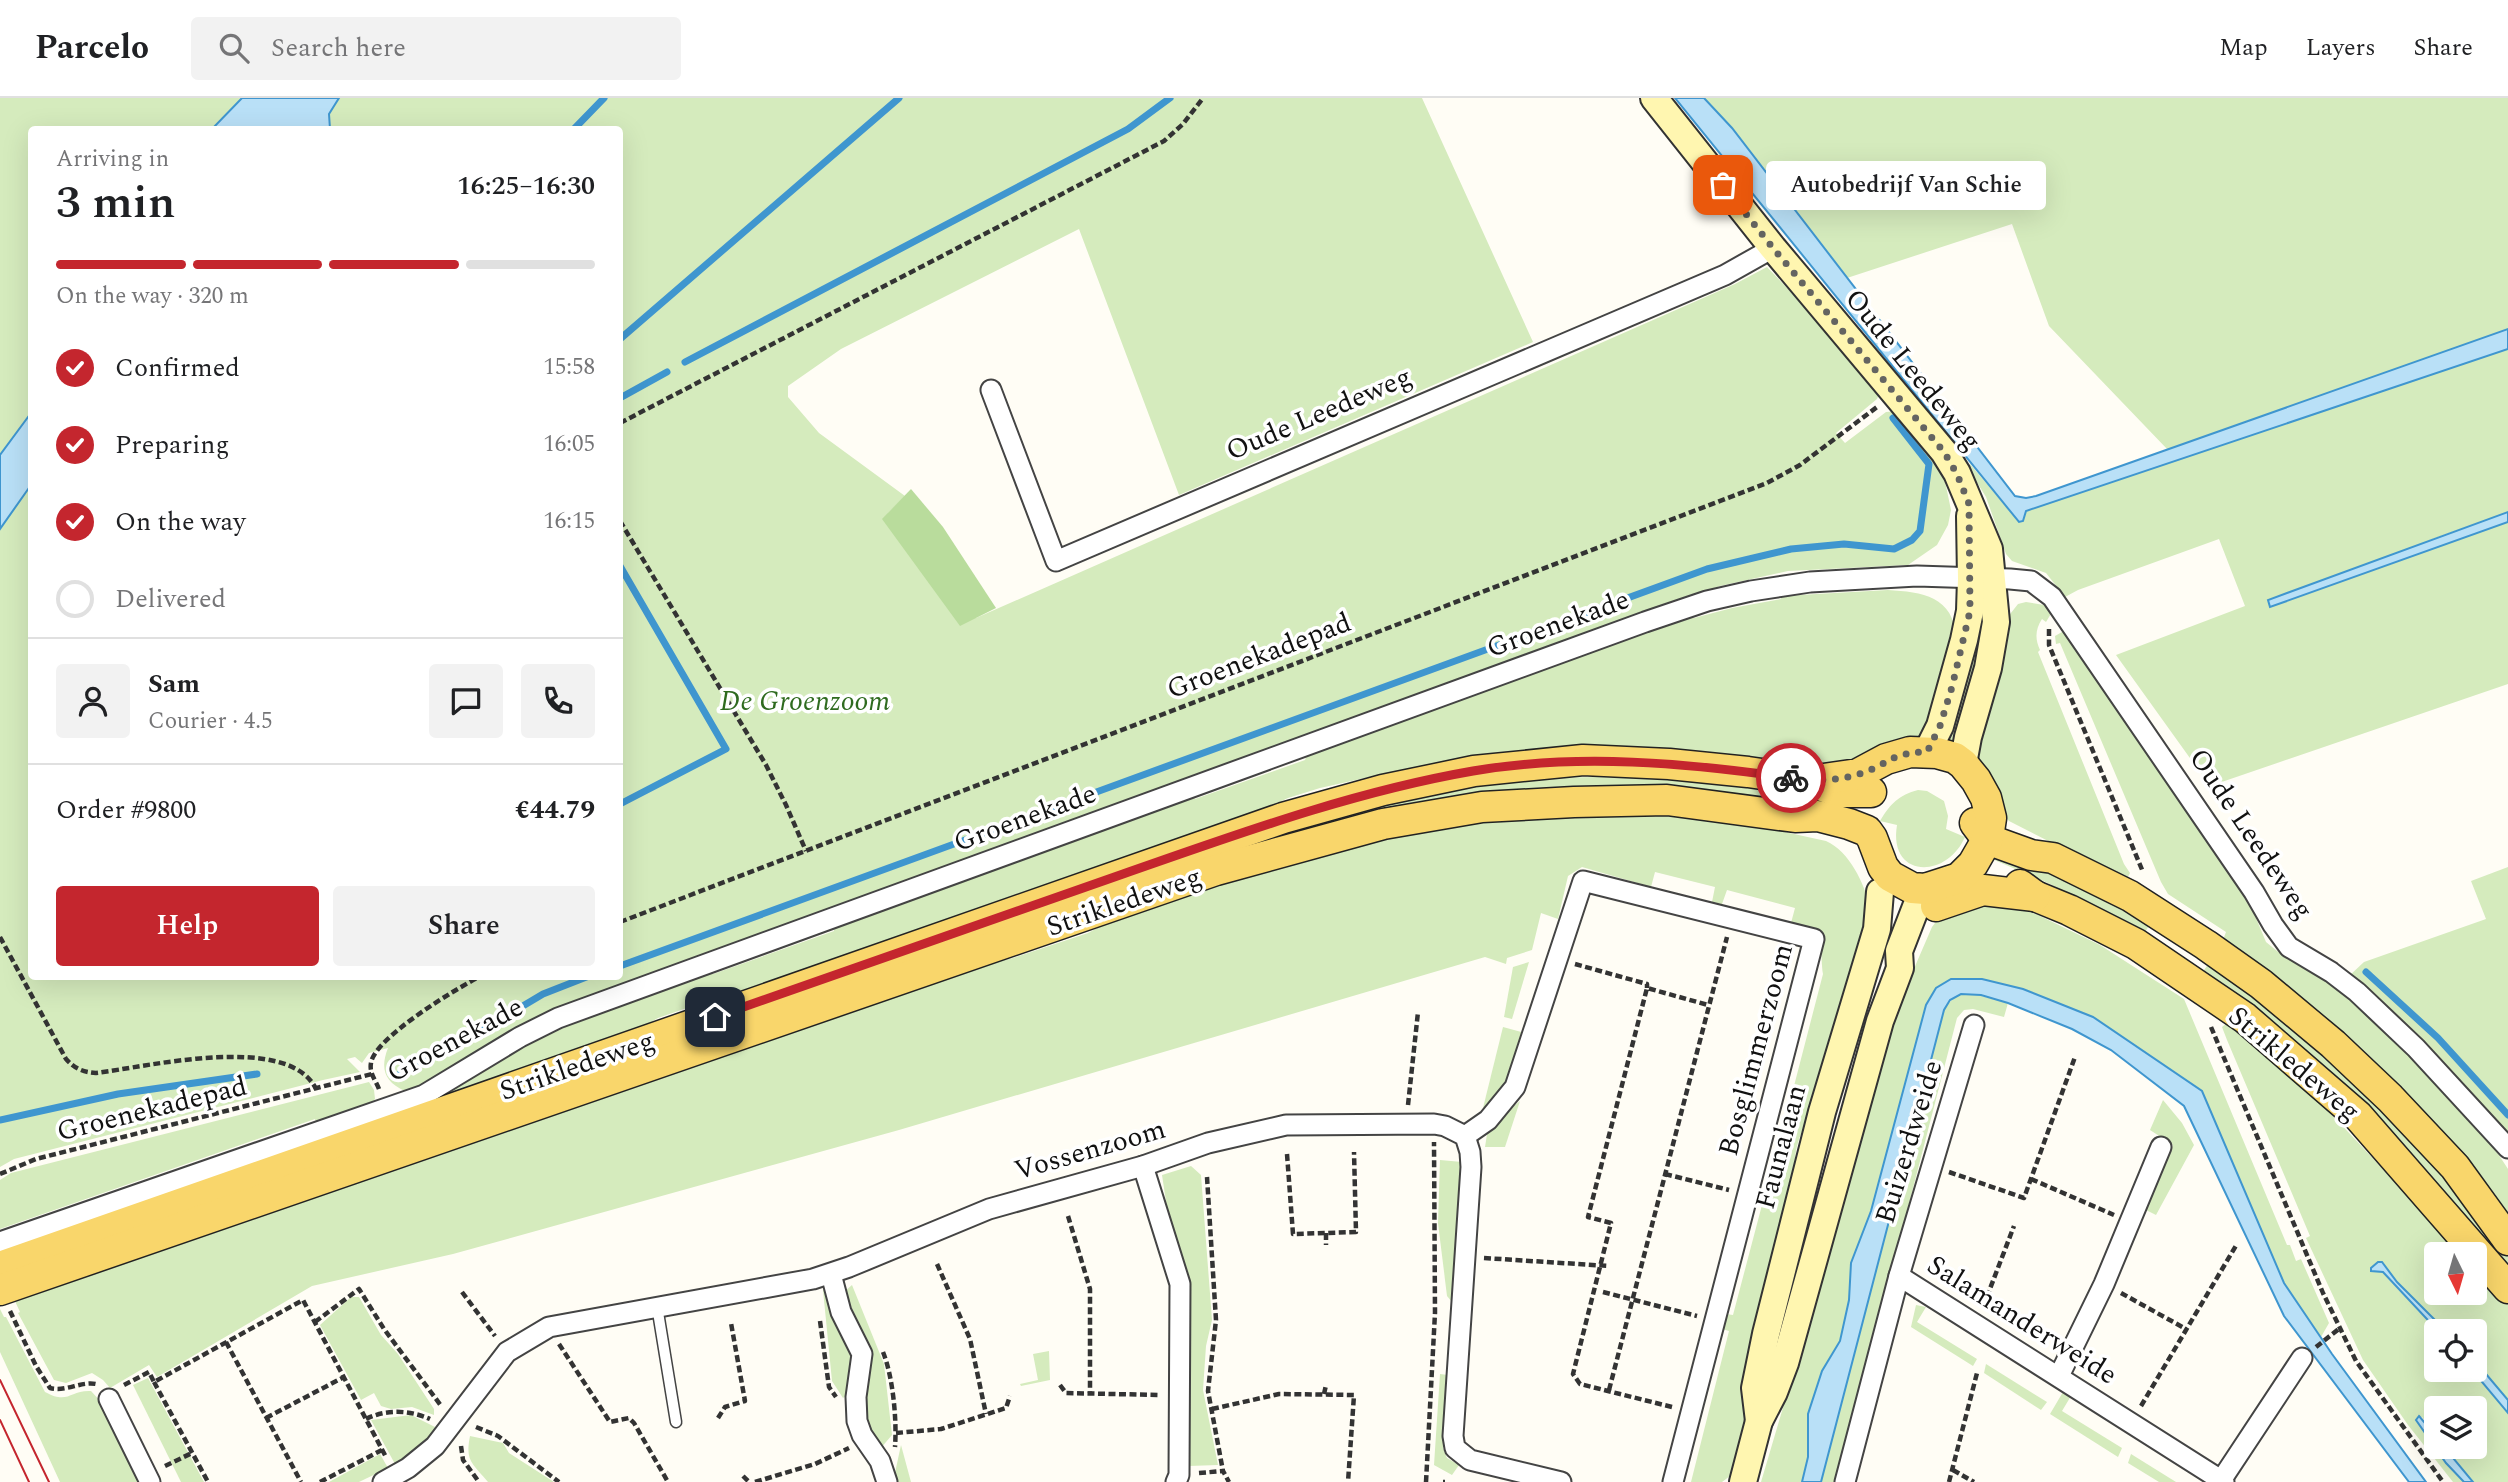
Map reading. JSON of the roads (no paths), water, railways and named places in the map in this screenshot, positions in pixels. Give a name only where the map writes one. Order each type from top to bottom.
[{"type":"main road","points":[[1923,761],[1955,758],[1963,764],[1981,788],[1990,828],[1970,882]]},
{"type":"main road","name":"Strikledeweg","points":[[0,1267],[1283,818],[1382,790],[1474,771],[1583,760],[1669,764],[1810,781],[1841,778],[1869,782],[1897,775],[1923,761]]},
{"type":"main road","points":[[1923,761],[1955,782],[1967,799],[1976,824],[1990,828]]},
{"type":"main road","points":[[1869,782],[1857,835],[1865,871],[1880,892],[1901,904],[1924,901]]},
{"type":"main road","name":"Strikledeweg","points":[[6,1303],[1216,870],[1383,824],[1482,807],[1667,800],[1795,817],[1815,830],[1857,835]]},
{"type":"main road","name":"Strikledeweg","points":[[1990,828],[2031,855],[2053,858],[2130,896],[2206,944],[2261,984],[2333,1044],[2390,1098],[2455,1167],[2508,1240]]},
{"type":"main road","points":[[1857,835],[1867,831],[1882,867],[1890,876],[1912,888],[1924,901]]},
{"type":"main road","name":"Strikledeweg","points":[[1924,901],[1970,882],[1983,890],[2035,896],[2136,944],[2245,1018],[2358,1116],[2508,1288]]},
{"type":"street","name":"Oude Leedeweg","points":[[1654,98],[1773,248],[1944,452],[1957,474],[1989,549],[1940,726],[1923,761]]},
{"type":"street","name":"Oude Leedeweg","points":[[991,390],[1056,561],[1725,275],[1773,248]]},
{"type":"street","name":"Groenekade","points":[[0,1242],[424,1095],[520,1037],[558,1018],[1707,600],[1810,582],[1917,576],[1982,579]]},
{"type":"street","name":"Oude Leedeweg","points":[[1963,764],[1968,737],[1989,668],[1996,622],[1982,579]]},
{"type":"street","name":"Oude Leedeweg","points":[[1982,579],[2031,581],[2052,597],[2289,947],[2331,972],[2357,992],[2416,1048],[2508,1148]]},
{"type":"street","name":"Bosglimmerzoom","points":[[1465,1136],[1488,1120],[1515,1087],[1583,881],[1814,939],[1673,1482]]},
{"type":"street","name":"Faunalaan","points":[[1759,1421],[1755,1388],[1766,1334],[1822,1112],[1877,929],[1880,892]]},
{"type":"street","name":"Faunalaan","points":[[1743,1482],[1759,1421],[1785,1363],[1880,1021],[1900,968],[1899,951],[1924,901]]},
{"type":"street","name":"Buizerdweide","points":[[1899,1276],[1974,1025]]},
{"type":"street","name":"Vossenzoom","points":[[390,1479],[435,1446],[507,1352],[549,1327],[822,1276],[989,1209],[1143,1166],[1208,1143],[1286,1125],[1434,1124],[1445,1126],[1465,1136]]},
{"type":"street","points":[[1465,1136],[1471,1167],[1452,1436],[1455,1448],[1470,1460],[1561,1482]]},
{"type":"street","points":[[2059,1376],[2104,1284],[2161,1147]]},
{"type":"street","points":[[1143,1166],[1180,1284],[1181,1396],[1178,1478]]},
{"type":"street","points":[[822,1276],[862,1354],[856,1397],[857,1421],[863,1437],[880,1461],[887,1482]]},
{"type":"street","name":"Salamanderweide","points":[[1845,1482],[1899,1276],[2223,1481]]},
{"type":"street","points":[[2223,1481],[2302,1358]]},
{"type":"street","points":[[109,1399],[148,1479]]},
{"type":"lane","points":[[657,1306],[676,1422]]},
{"type":"water","points":[[242,98],[339,98],[329,114],[330,126],[215,126]]},
{"type":"water","points":[[1675,98],[1704,98],[1732,128],[2015,496],[2036,496],[2508,329],[2508,349],[2026,511],[2023,521],[2019,522]]},
{"type":"water","points":[[28,417],[28,489],[0,529],[0,455]]},
{"type":"water","points":[[2508,512],[2508,522],[2270,607],[2268,600]]},
{"type":"water","points":[[1951,979],[1982,979],[2023,989],[2093,1017],[2202,1091],[2284,1283],[2332,1354],[2426,1482],[2409,1482],[2284,1316],[2184,1106],[2111,1050],[2072,1029],[2008,1003],[1981,995],[1961,994],[1950,1000],[1944,1010],[1821,1482],[1802,1482],[1808,1457],[1808,1414],[1822,1371],[1840,1341],[1849,1300],[1851,1263],[1871,1211],[1926,1005],[1936,988]]},
{"type":"water","points":[[2382,1262],[2397,1282],[2434,1319],[2427,1319],[2383,1272],[2371,1271],[2371,1268]]},
{"type":"water","points":[[2487,1375],[2508,1400],[2508,1413],[2482,1382],[2487,1382]]},
{"type":"water","points":[[2419,1416],[2424,1422],[2424,1431],[2416,1420]]},
{"type":"water","points":[[2443,1459],[2454,1459],[2473,1482],[2464,1482]]},
{"type":"waterway","points":[[577,126],[604,98]]},
{"type":"waterway","points":[[623,336],[899,98]]},
{"type":"waterway","points":[[685,362],[1128,129],[1170,98]]},
{"type":"waterway","points":[[623,396],[667,372]]},
{"type":"waterway","points":[[623,965],[1707,569],[1791,549],[1844,544],[1894,549],[1912,540],[1920,531],[1929,464],[1893,418]]},
{"type":"waterway","points":[[623,571],[726,749],[623,802]]},
{"type":"waterway","points":[[2366,972],[2438,1038],[2508,1115]]},
{"type":"waterway","points":[[396,1076],[459,1044],[543,994],[579,980]]},
{"type":"waterway","points":[[0,1120],[118,1094],[257,1074]]},
{"type":"tram line","points":[[0,1380],[49,1482]]},
{"type":"tram line","points":[[0,1420],[29,1482]]},
{"type":"place","name":"Autobedrijf Van Schie","points":[[1723,185]]},
{"type":"park label","name":"De Groenzoom","points":[[805,701]]}]
